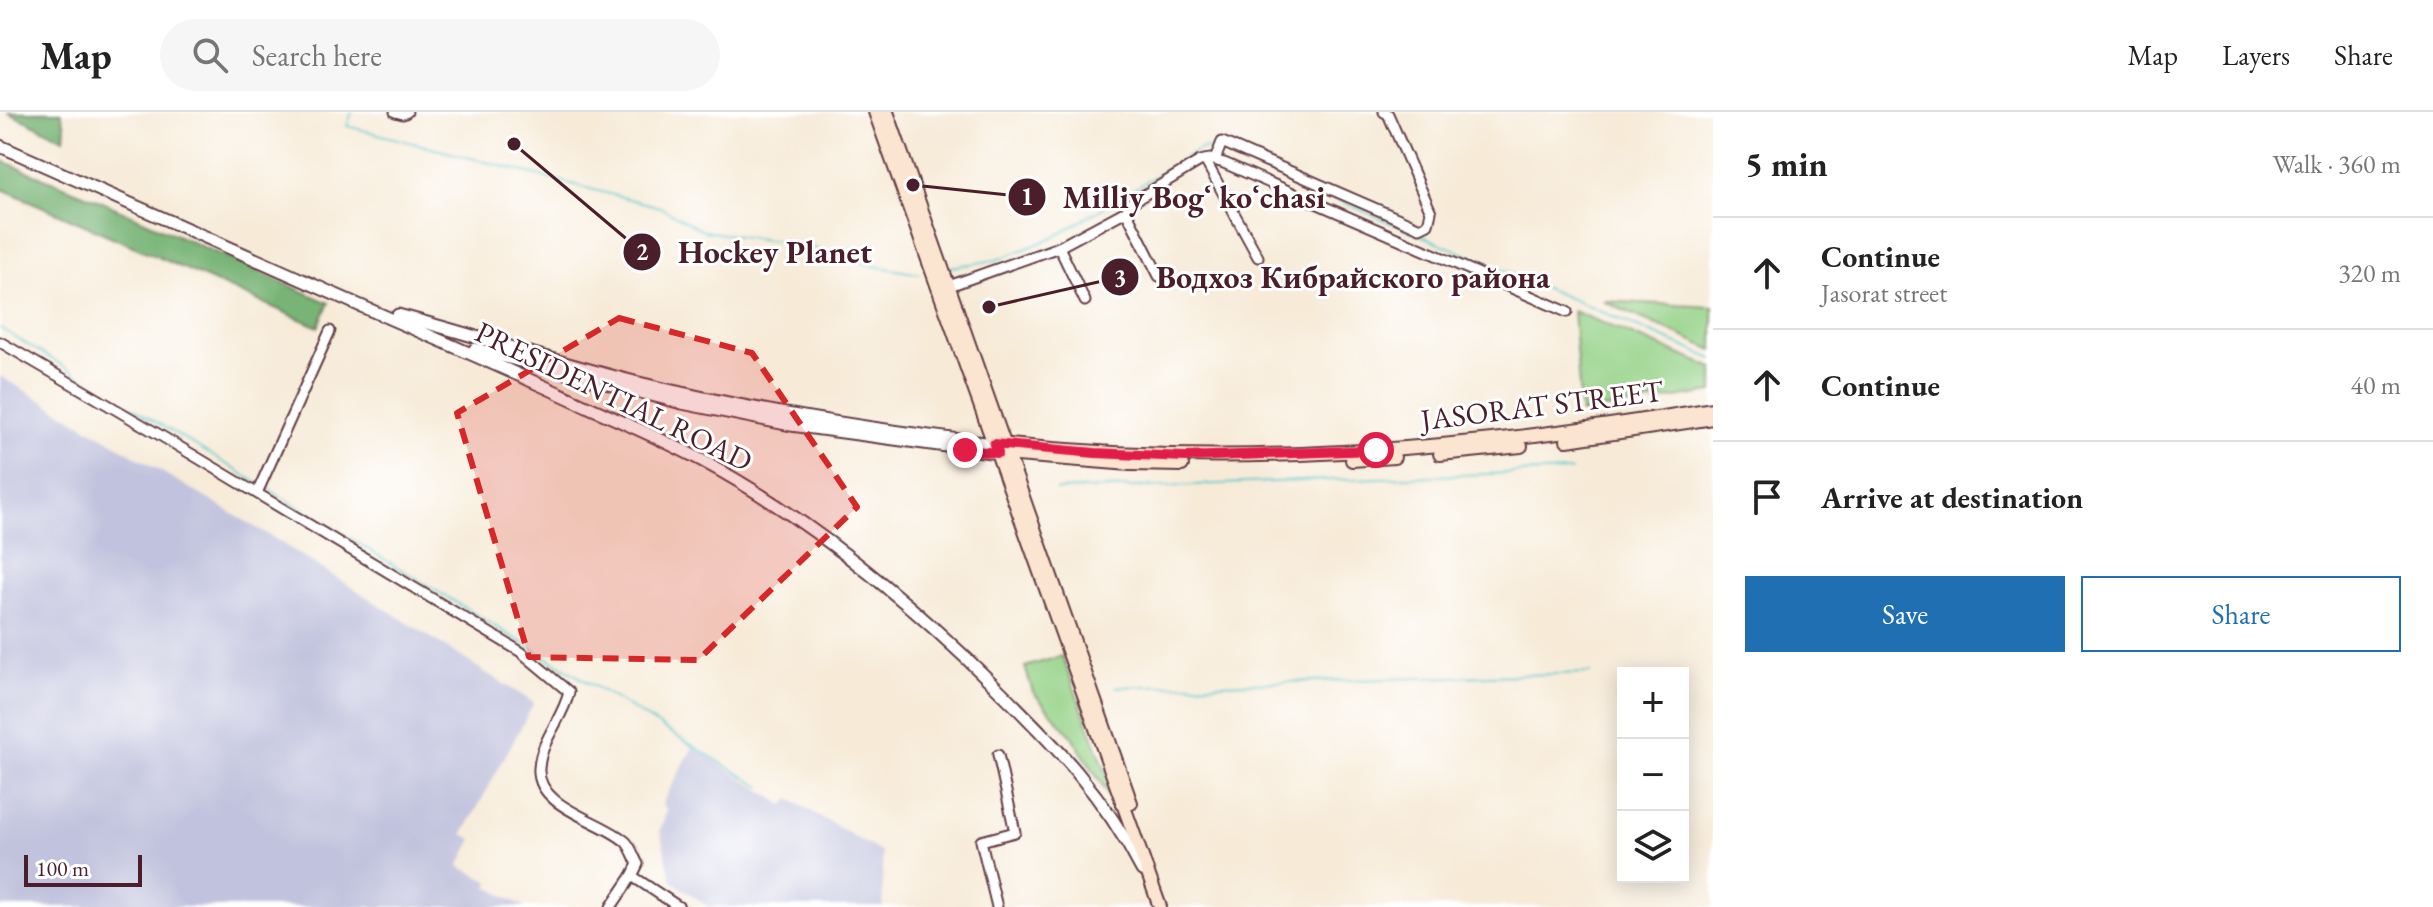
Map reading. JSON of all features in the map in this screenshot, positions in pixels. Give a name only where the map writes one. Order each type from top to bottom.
[{"type":"main road","points":[[875,112],[1167,907]]},
{"type":"main road","points":[[887,112],[1157,901]]},
{"type":"main road","name":"JASORAT STREET","points":[[1001,449],[1185,457],[1343,452],[1527,438],[1713,409]]},
{"type":"main road","name":"JASORAT STREET","points":[[1001,449],[1130,464],[1373,459],[1491,450],[1713,418]]},
{"type":"street","points":[[395,112],[407,112]]},
{"type":"street","points":[[1215,153],[1420,228],[1428,224],[1431,212],[1388,114],[1384,112]]},
{"type":"street","name":"PRESIDENTIAL ROAD","points":[[0,137],[57,171]]},
{"type":"street","name":"PRESIDENTIAL ROAD","points":[[0,146],[664,441],[704,461],[793,516],[848,556],[943,635],[1069,761],[1117,826],[1157,901]]},
{"type":"street","points":[[949,286],[1059,247],[1126,211],[1131,203],[1215,153]]},
{"type":"street","points":[[1215,153],[1258,257]]},
{"type":"street","points":[[1215,153],[1567,312]]},
{"type":"street","points":[[1126,211],[1159,276]]},
{"type":"street","points":[[1059,247],[1085,301]]},
{"type":"street","points":[[359,305],[639,383],[773,413],[1001,449]]},
{"type":"street","points":[[257,493],[330,331]]},
{"type":"street","points":[[444,341],[682,403],[791,425],[1001,449]]},
{"type":"street","points":[[0,342],[521,652],[569,692],[545,741],[539,770],[551,799],[627,843],[638,864],[611,907]]},
{"type":"street","points":[[997,907],[981,841],[1015,832],[998,755]]},
{"type":"street","points":[[632,876],[679,907]]},
{"type":"highlighted area","points":[[619,318],[752,353],[857,507],[698,660],[529,657],[457,413]]},
{"type":"shaded area","points":[[0,376],[272,537],[534,703],[463,834],[473,839],[459,866],[490,882],[488,887],[525,907],[0,907]]},
{"type":"shaded area","points":[[693,747],[784,805],[790,799],[882,853],[883,907],[709,907],[672,881],[660,831],[667,810],[662,804]]},
{"type":"green space","points":[[7,112],[61,112],[65,126],[64,139]]},
{"type":"green space","points":[[0,160],[329,303],[318,327],[0,188]]},
{"type":"green space","points":[[1603,301],[1713,307],[1713,350]]},
{"type":"green space","points":[[1573,311],[1713,368],[1713,392],[1581,413]]},
{"type":"green space","points":[[1062,656],[1125,821],[1071,735],[1033,692],[1025,667]]},
{"type":"waterway","points":[[352,112],[347,126],[660,207],[703,231],[804,245],[874,266],[920,274]]},
{"type":"waterway","points":[[951,267],[996,260],[1053,238],[1200,149],[1214,148]]},
{"type":"waterway","points":[[1224,152],[1713,359]]},
{"type":"waterway","points":[[0,328],[256,482]]},
{"type":"waterway","points":[[1056,490],[1571,471]]},
{"type":"waterway","points":[[265,487],[761,787]]},
{"type":"waterway","points":[[1115,687],[1590,673]]},
{"type":"place","name":"Hockey Planet","points":[[514,144]]},
{"type":"place","name":"Milliy Bogʻ koʻchasi","points":[[913,185]]},
{"type":"place","name":"Водхоз Кибрайского района","points":[[989,307]]},
{"type":"route","points":[[965,450],[998,453],[994,444],[1095,453],[1215,457],[1376,450]]}]
